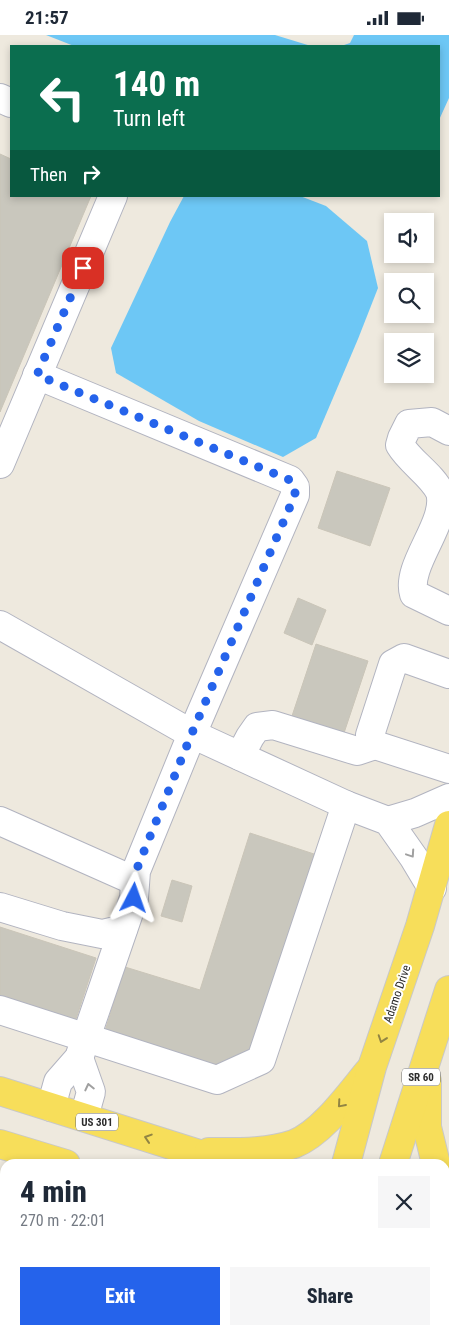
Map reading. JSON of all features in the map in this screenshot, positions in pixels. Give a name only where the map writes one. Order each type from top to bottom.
[{"type":"main road","name":"Adamo Drive","points":[[347,1159],[372,1067],[432,888],[449,825]]},
{"type":"main road","name":"SR 60","points":[[395,1159],[449,990]]},
{"type":"main road","points":[[427,1056],[427,1127],[435,1159]]},
{"type":"main road","points":[[194,1153],[247,1152],[294,1143],[305,1138],[320,1125],[372,1067]]},
{"type":"main road","name":"US 301","points":[[0,1091],[214,1159]]},
{"type":"main road","points":[[0,1144],[50,1159]]},
{"type":"lane","points":[[0,463],[114,197]]},
{"type":"lane","points":[[37,375],[290,480],[295,487],[295,495],[192,733],[136,871],[134,898],[82,1047],[58,1082],[52,1107]]},
{"type":"lane","points":[[449,431],[432,423],[409,424],[400,445],[405,454],[420,467],[440,491],[443,504],[442,515],[416,572],[412,588],[414,594],[449,611]]},
{"type":"lane","points":[[0,625],[192,733],[346,805],[388,821],[414,857],[432,888]]},
{"type":"lane","points":[[375,745],[370,735],[393,664],[404,658],[449,674]]},
{"type":"lane","points":[[240,756],[257,727],[273,725],[357,751],[375,745],[449,769]]},
{"type":"lane","points":[[388,821],[415,813],[449,799]]},
{"type":"lane","points":[[0,1011],[82,1047],[217,1080],[261,1060],[346,805]]},
{"type":"lane","points":[[0,821],[135,881]]},
{"type":"lane","points":[[0,907],[62,926],[102,934],[123,929]]},
{"type":"lane","points":[[82,1047],[92,1092],[84,1117]]},
{"type":"water","points":[[46,35],[275,35],[308,45],[71,45]]},
{"type":"water","points":[[354,35],[449,35],[449,98],[440,118],[440,45],[344,45],[350,43]]},
{"type":"water","points":[[183,197],[303,197],[326,206],[367,241],[378,288],[316,438],[283,457],[199,421],[116,373],[111,348]]},
{"type":"building","points":[[0,154],[10,159],[10,197],[91,197],[0,412]]},
{"type":"building","points":[[337,471],[390,488],[370,546],[318,528]]},
{"type":"building","points":[[298,598],[326,610],[312,645],[284,633]]},
{"type":"building","points":[[316,644],[368,661],[343,736],[291,719]]},
{"type":"building","points":[[250,833],[314,854],[254,1046],[235,1061],[211,1065],[105,1031],[125,967],[200,990]]},
{"type":"building","points":[[172,880],[192,886],[182,922],[161,916]]},
{"type":"building","points":[[0,927],[96,958],[75,1022],[0,997]]},
{"type":"route","points":[[83,268],[37,375],[290,480],[295,487],[295,495],[192,733],[136,871],[134,898]]}]
